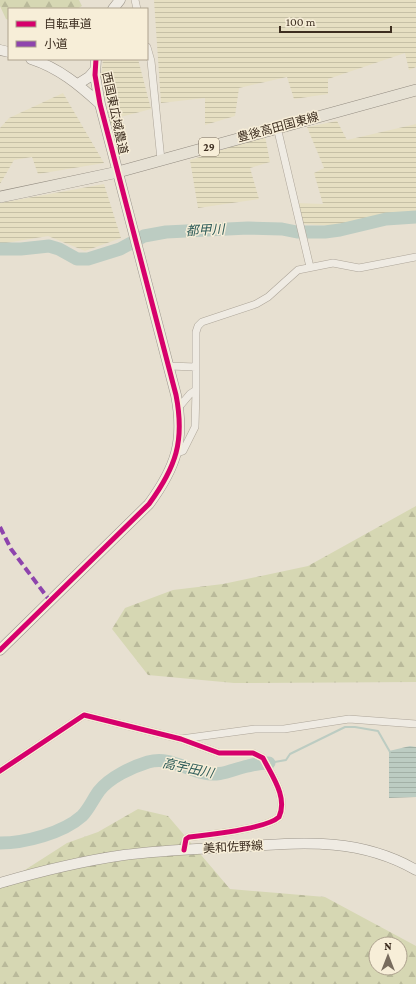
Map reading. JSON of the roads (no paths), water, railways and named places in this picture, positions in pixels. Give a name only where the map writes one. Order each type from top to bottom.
[{"type":"main road","name":"豊後高田国東線","points":[[0,197],[118,172],[277,127],[416,90]]},
{"type":"street","points":[[114,8],[120,0]]},
{"type":"street","points":[[148,50],[151,61],[161,160]]},
{"type":"street","points":[[34,60],[55,68],[78,84],[100,104]]},
{"type":"street","name":"西国東広域農道","points":[[0,650],[149,504],[167,478],[177,453],[180,434],[179,407],[100,104],[95,70],[96,60]]},
{"type":"street","points":[[78,84],[89,77],[95,70]]},
{"type":"street","points":[[277,127],[310,267]]},
{"type":"street","points":[[177,453],[183,451],[195,427],[196,332],[199,324],[256,304],[268,297],[292,274],[310,267],[333,262],[359,268],[416,257]]},
{"type":"street","points":[[169,366],[196,367]]},
{"type":"street","points":[[179,407],[190,394],[196,390]]},
{"type":"street","points":[[0,771],[84,715],[180,739],[219,753],[253,753],[264,758],[282,799],[281,810],[277,819],[234,831],[188,837],[184,850]]},
{"type":"street","points":[[180,739],[255,729],[284,729],[349,719],[416,724]]},
{"type":"street","name":"美和佐野線","points":[[0,883],[92,860],[145,852],[330,844],[374,852],[394,859],[416,870]]},
{"type":"waterway","name":"都甲川","points":[[0,249],[21,249],[49,246],[59,249],[77,259],[88,259],[120,249],[144,236],[166,232],[248,228],[282,229],[297,232],[325,232],[386,219],[416,217]]},
{"type":"waterway","name":"高宇田川","points":[[269,763],[286,760],[290,754],[345,727],[355,727],[378,731],[390,752]]},
{"type":"waterway","name":"高宇田川","points":[[0,843],[10,843],[32,839],[65,827],[82,816],[99,791],[109,781],[128,770],[148,762],[170,762],[210,774],[221,773],[261,763],[269,763]]}]
